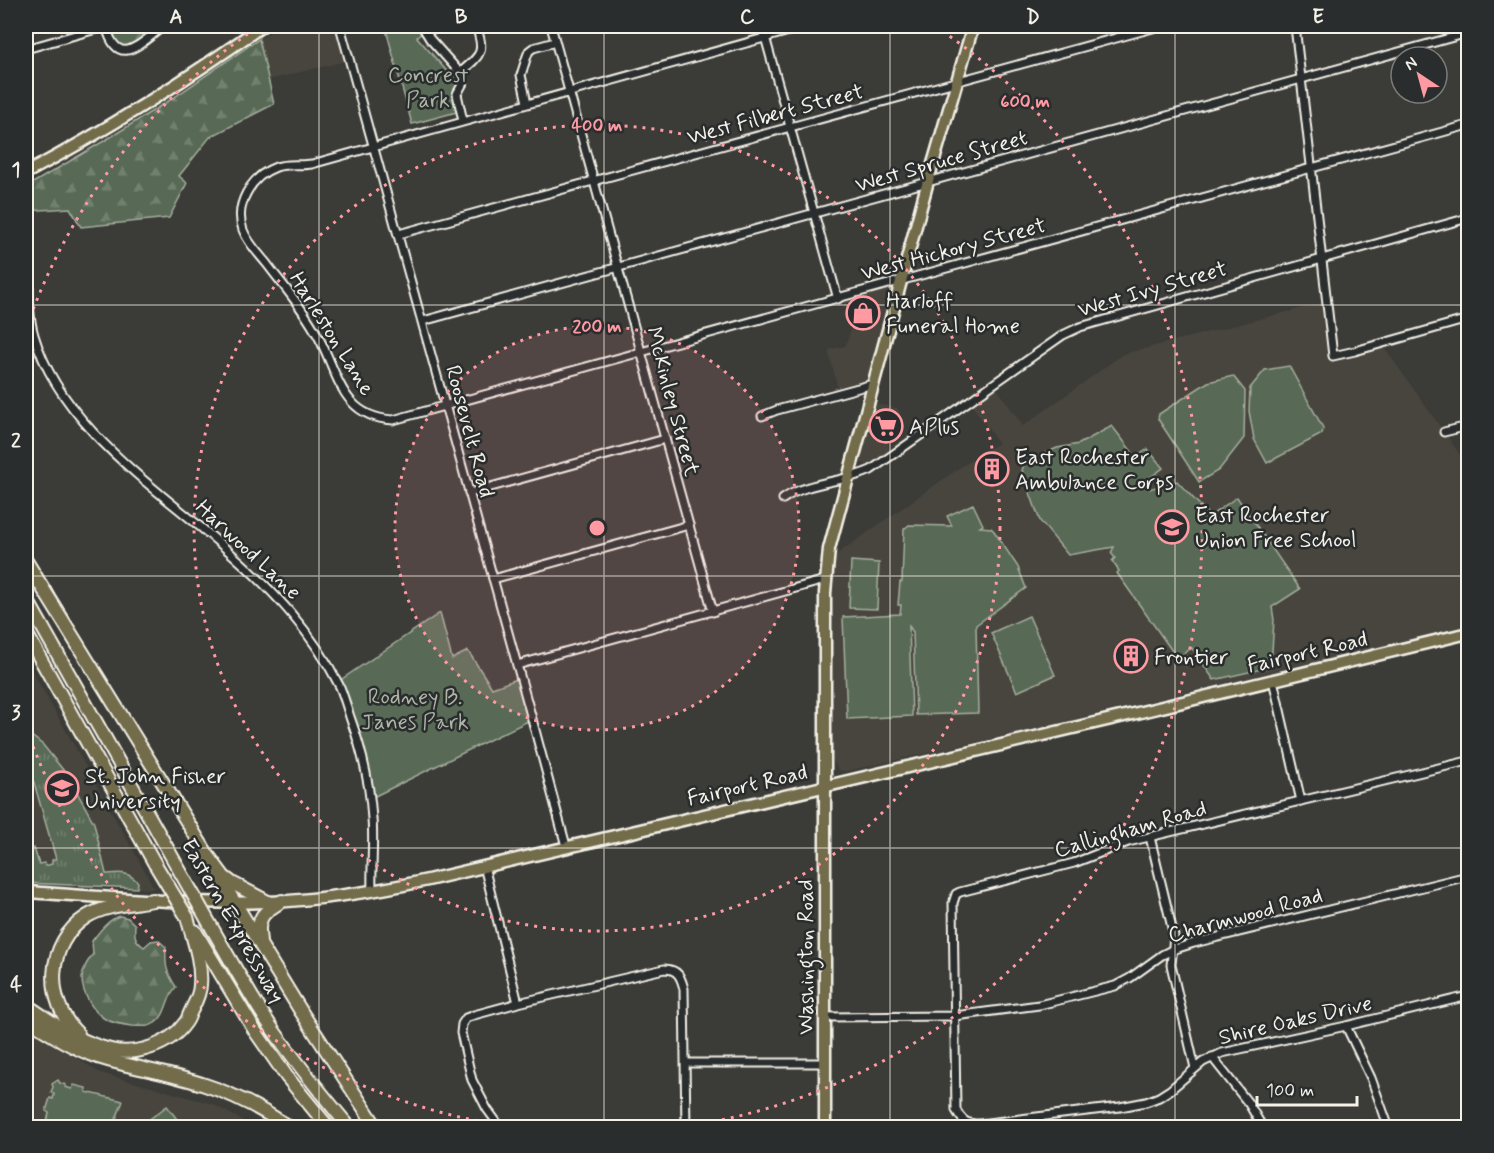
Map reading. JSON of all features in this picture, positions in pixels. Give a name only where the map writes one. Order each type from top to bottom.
[{"type":"highway","points":[[26,561],[207,854],[224,877],[268,902]]},
{"type":"highway","name":"Eastern Expressway","points":[[26,598],[246,986],[276,1033],[350,1128]]},
{"type":"highway","name":"Eastern Expressway","points":[[26,633],[156,864],[255,1031],[287,1077],[329,1128]]},
{"type":"highway","points":[[207,854],[302,1013],[377,1128]]},
{"type":"highway","points":[[87,1043],[67,1020],[58,1004],[54,987],[56,956],[73,928],[87,916],[106,909],[153,900]]},
{"type":"highway","points":[[264,950],[258,929],[260,919],[265,912],[282,902]]},
{"type":"highway","points":[[26,1005],[87,1043],[111,1050],[127,1052],[167,1040],[185,1023],[200,986],[199,962],[187,917]]},
{"type":"highway","points":[[26,1018],[73,1046],[97,1057],[206,1085],[276,1118],[290,1128]]},
{"type":"main road","points":[[26,173],[127,116],[262,26]]},
{"type":"main road","name":"Washington Road","points":[[825,1128],[825,580],[829,549],[928,181],[973,26]]},
{"type":"main road","name":"Fairport Road","points":[[26,892],[236,903],[282,902],[372,891],[1468,633]]},
{"type":"street","points":[[26,49],[92,28],[106,26],[115,47],[120,51],[126,51],[164,26]]},
{"type":"street","name":"Roosevelt Road","points":[[340,26],[566,846]]},
{"type":"street","points":[[439,26],[424,29],[430,39],[461,72],[464,80],[456,94],[463,121]]},
{"type":"street","points":[[461,72],[481,51],[476,26]]},
{"type":"street","name":"McKinley Street","points":[[551,26],[713,612]]},
{"type":"street","points":[[762,26],[838,299]]},
{"type":"street","name":"Harleston Lane","points":[[446,407],[393,420],[377,418],[364,413],[355,406],[344,391],[311,323],[243,231],[242,204],[247,192],[261,175],[276,167],[312,164],[807,26]]},
{"type":"street","name":"West Filbert Street","points":[[399,234],[1160,26]]},
{"type":"street","points":[[1294,26],[1332,356],[1468,319]]},
{"type":"street","name":"West Spruce Street","points":[[423,321],[1468,33]]},
{"type":"street","points":[[527,103],[522,75],[529,51],[555,42]]},
{"type":"street","name":"West Hickory Street","points":[[446,407],[1468,125]]},
{"type":"street","name":"West Ivy Street","points":[[783,499],[793,492],[860,475],[871,470],[1072,330],[1468,218]]},
{"type":"street","name":"Harwood Lane","points":[[29,272],[30,318],[35,340],[54,380],[78,414],[117,456],[225,547],[269,588],[302,626],[329,667],[344,698],[366,769],[372,819],[372,891]]},
{"type":"street","points":[[762,416],[873,384]]},
{"type":"street","points":[[1444,432],[1468,426]]},
{"type":"street","points":[[470,493],[665,439]]},
{"type":"street","points":[[493,579],[689,525]]},
{"type":"street","points":[[517,665],[825,580]]},
{"type":"street","points":[[1273,680],[1301,801]]},
{"type":"street","name":"Callingham Road","points":[[954,1016],[953,903],[956,894],[960,892],[1074,863],[1116,846],[1150,837],[1468,761]]},
{"type":"street","points":[[1150,837],[1174,936],[1171,965],[1195,1068]]},
{"type":"street","points":[[484,866],[518,1003]]},
{"type":"street","name":"Charmwood Road","points":[[825,1017],[954,1016],[1039,1005],[1123,982],[1172,950],[1204,940],[1468,876]]},
{"type":"street","points":[[501,1128],[487,1110],[476,1089],[467,1060],[461,1028],[464,1021],[470,1016],[518,1003],[664,969],[674,970],[680,976],[684,989],[686,1128]]},
{"type":"street","name":"Shire Oaks Drive","points":[[954,1016],[956,1110],[962,1120],[973,1124],[1108,1109],[1146,1102],[1170,1090],[1195,1068],[1212,1057],[1233,1050],[1468,997]]},
{"type":"street","points":[[1346,1026],[1371,1078],[1389,1128]]},
{"type":"street","points":[[1212,1057],[1249,1104],[1263,1128]]},
{"type":"street","points":[[686,1063],[825,1063]]},
{"type":"shaded area","points":[[279,26],[337,26],[346,61],[269,80],[259,39]]},
{"type":"shaded area","points":[[881,290],[888,292],[892,297],[871,376],[866,381],[838,389],[828,350],[845,346],[849,336],[851,327],[843,301]]},
{"type":"shaded area","name":"East Rochester Union Free School","points":[[1322,303],[1328,360],[1384,347],[1468,466],[1468,625],[1026,731],[847,771],[838,769],[832,754],[829,628],[831,558],[998,443],[971,404],[996,387],[1023,426],[1123,354]]},
{"type":"shaded area","points":[[871,403],[897,408],[901,414],[895,418],[890,436],[888,446],[891,451],[876,462],[873,461],[868,465],[859,464],[857,461]]},
{"type":"shaded area","name":"St. John Fisher University","points":[[26,659],[44,692],[155,889],[26,883]]},
{"type":"shaded area","points":[[26,1027],[101,1073],[213,1104],[254,1127],[26,1127]]},
{"type":"green space","points":[[159,26],[124,48],[115,42],[110,28]]},
{"type":"green space","name":"Concrest Park","points":[[385,26],[418,26],[421,34],[417,37],[452,77],[457,73],[459,79],[453,93],[457,112],[412,124]]},
{"type":"green space","points":[[259,39],[274,104],[210,137],[179,176],[187,183],[169,218],[81,227],[70,208],[26,211],[26,187],[173,98]]},
{"type":"green space","points":[[1289,366],[1323,428],[1322,434],[1267,463],[1254,439],[1249,411],[1250,388],[1265,370]]},
{"type":"green space","points":[[1233,376],[1245,391],[1244,438],[1219,470],[1199,482],[1158,419],[1159,414],[1208,382]]},
{"type":"green space","points":[[1112,426],[1136,457],[1148,449],[1163,468],[1151,477],[1146,487],[1149,489],[1177,481],[1210,516],[1237,497],[1300,589],[1272,607],[1274,620],[1271,667],[1214,680],[1192,648],[1177,658],[1117,573],[1119,571],[1112,561],[1115,558],[1111,553],[1114,547],[1068,555],[1040,521],[1022,470],[1025,462],[1057,448],[1079,444]]},
{"type":"green space","points":[[973,504],[983,525],[980,527],[991,528],[994,531],[1018,567],[1026,588],[976,625],[978,713],[916,715],[913,632],[909,626],[912,716],[847,719],[843,617],[900,614],[901,605],[898,605],[900,582],[902,582],[904,529],[909,525],[952,526],[947,516]]},
{"type":"green space","points":[[851,561],[879,563],[877,609],[849,608]]},
{"type":"green space","name":"Rodney B. Janes Park","points":[[440,613],[452,659],[468,651],[492,688],[517,679],[528,721],[373,797],[361,737],[339,681]]},
{"type":"green space","points":[[1029,616],[1055,675],[1017,692],[991,633]]},
{"type":"green space","points":[[26,726],[29,734],[43,745],[68,776],[94,823],[106,874],[127,874],[138,882],[137,888],[26,883],[27,850],[34,848],[39,864],[44,863],[45,866],[52,864],[52,860],[56,859],[26,755]]},
{"type":"green space","points":[[120,916],[128,918],[135,925],[136,938],[144,947],[151,941],[158,940],[166,947],[167,968],[176,987],[162,1016],[150,1026],[129,1026],[105,1019],[92,1007],[82,984],[82,975],[93,954],[92,941],[108,923]]},
{"type":"green space","points":[[58,1080],[66,1085],[65,1087],[72,1089],[74,1085],[86,1088],[86,1092],[123,1101],[113,1127],[46,1127],[49,1113],[46,1111],[50,1098],[53,1099],[54,1094],[51,1092],[52,1084]]},
{"type":"green space","points":[[167,1106],[183,1127],[139,1127]]},
{"type":"place","name":"Harloff Funeral Home","points":[[863,313]]},
{"type":"place","name":"APlus","points":[[886,426]]},
{"type":"place","name":"East Rochester Ambulance Corps","points":[[992,469]]},
{"type":"place","name":"East Rochester Union Free School","points":[[1172,527]]},
{"type":"place","name":"Frontier","points":[[1131,656]]},
{"type":"place","name":"St. John Fisher University","points":[[62,788]]}]
